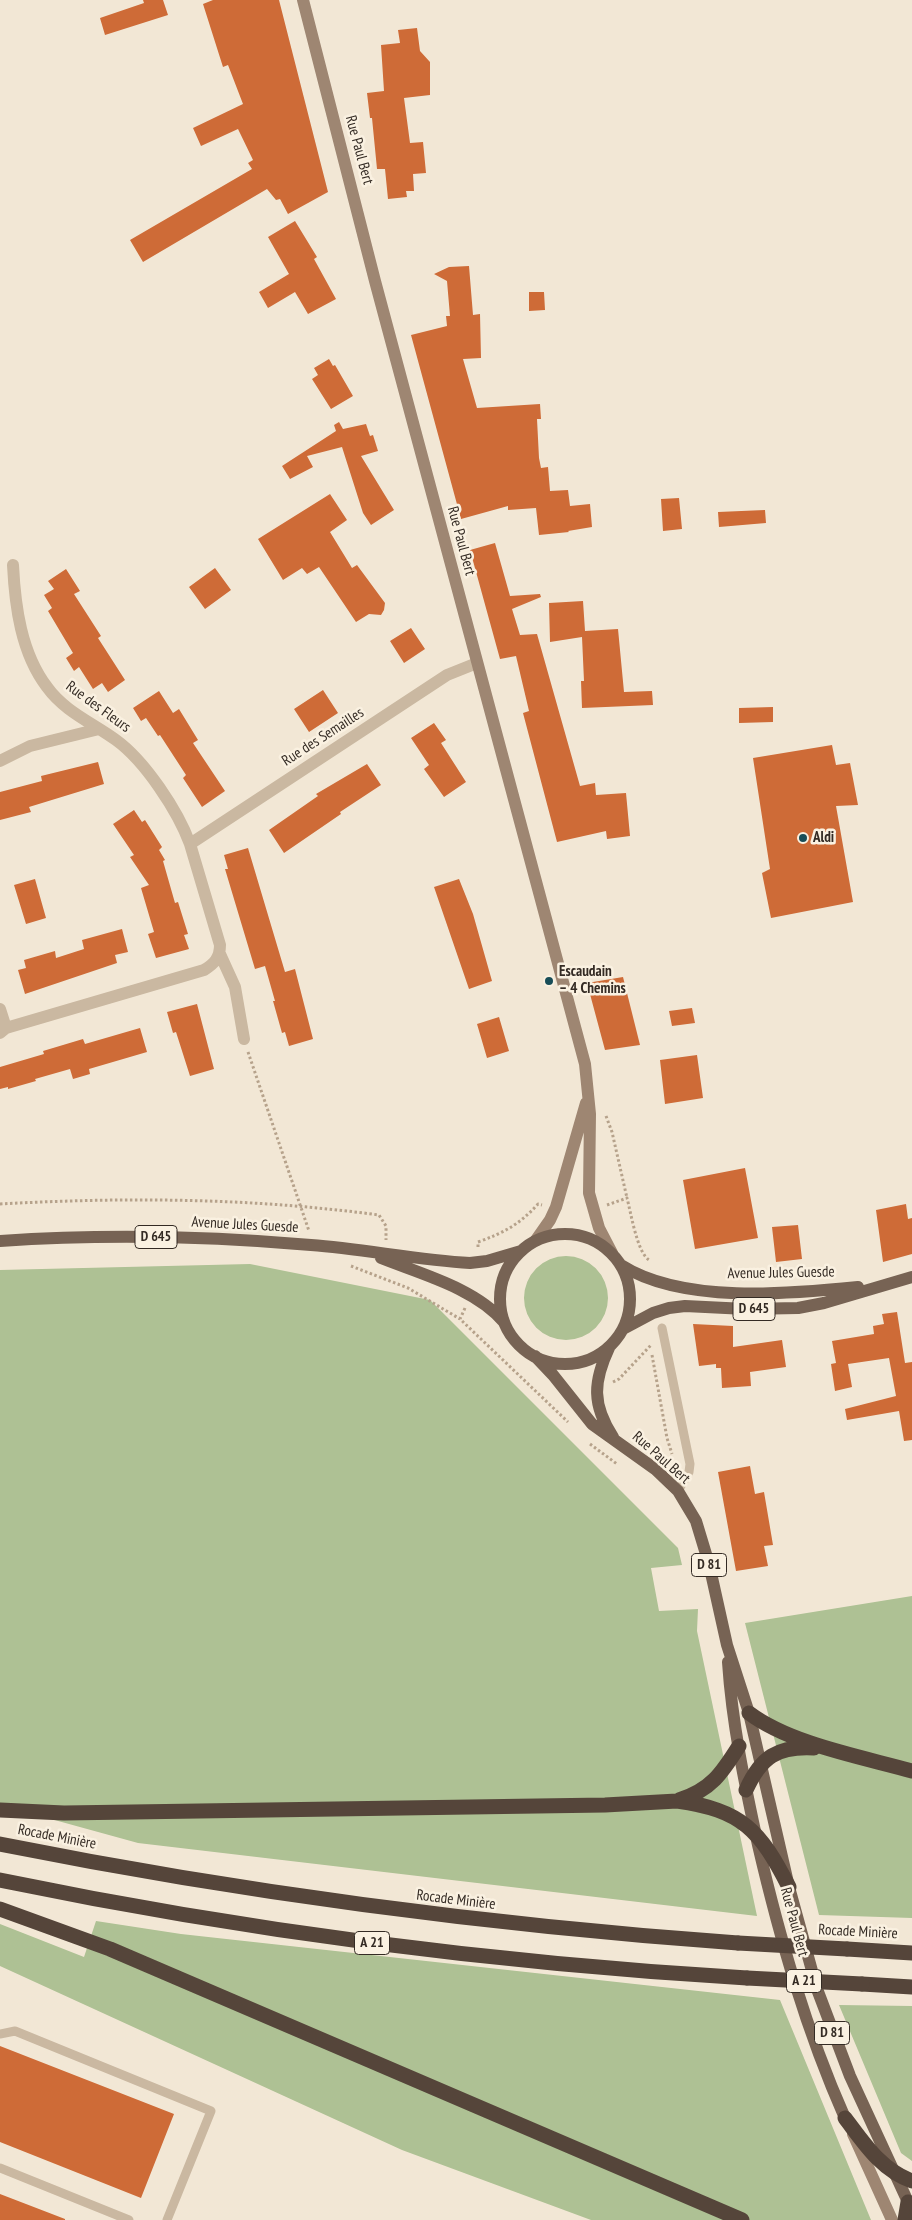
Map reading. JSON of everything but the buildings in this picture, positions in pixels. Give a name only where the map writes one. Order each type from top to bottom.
[{"type":"highway","points":[[749,1713],[760,1722],[786,1734],[912,1770]]},
{"type":"highway","points":[[677,1801],[693,1796],[714,1782],[739,1746]]},
{"type":"highway","points":[[746,1790],[761,1765],[770,1756],[801,1747],[830,1748]]},
{"type":"highway","points":[[0,1810],[64,1813],[605,1805],[677,1801],[698,1804],[725,1812],[744,1823],[756,1833],[774,1858],[789,1887]]},
{"type":"highway","name":"Rocade Minière","points":[[0,1844],[174,1876],[400,1911],[553,1928],[738,1943],[912,1953]]},
{"type":"highway","name":"A 21","points":[[0,1880],[210,1919],[412,1948],[601,1968],[912,1987]]},
{"type":"highway","points":[[0,1909],[110,1949],[742,2220]]},
{"type":"highway","points":[[845,2118],[875,2156],[894,2172],[912,2181]]},
{"type":"highway","points":[[905,2220],[910,2205]]},
{"type":"main road","points":[[558,1234],[573,1234],[594,1240],[612,1253],[621,1265],[628,1278],[631,1301],[628,1315],[623,1329],[609,1347],[598,1355],[577,1363],[556,1363],[535,1356],[517,1342],[505,1323],[500,1302],[503,1281],[512,1262],[521,1251],[536,1240],[558,1234]]},
{"type":"main road","name":"Avenue Jules Guesde","points":[[0,1241],[59,1237],[165,1237],[313,1245],[459,1262],[478,1262],[521,1251]]},
{"type":"main road","name":"Avenue Jules Guesde","points":[[367,1252],[473,1296],[491,1308],[505,1323]]},
{"type":"main road","name":"Avenue Jules Guesde","points":[[621,1265],[641,1277],[700,1289],[766,1293],[886,1284]]},
{"type":"main road","name":"Avenue Jules Guesde","points":[[623,1329],[653,1313],[675,1307],[798,1308],[824,1303],[912,1277]]},
{"type":"main road","name":"Rue Paul Bert","points":[[609,1347],[599,1371],[596,1389],[603,1419],[615,1439]]},
{"type":"main road","name":"Rue Paul Bert","points":[[535,1356],[592,1424],[655,1469],[678,1491],[692,1512],[701,1535],[727,1645],[749,1713],[809,1965],[826,2018],[859,2098],[910,2205]]},
{"type":"main road","name":"Rue Paul Bert","points":[[727,1645],[729,1680],[746,1790],[772,1906],[793,1983],[814,2044],[845,2118]]},
{"type":"street","name":"Rue Paul Bert","points":[[303,0],[375,281],[585,1064],[590,1114],[588,1185],[599,1228],[612,1253]]},
{"type":"street","name":"Rue des Fleurs","points":[[13,564],[20,624],[34,666],[46,686],[62,704],[132,753],[140,761],[182,826],[190,844]]},
{"type":"street","name":"Rue des Semailles","points":[[190,844],[447,675],[477,664]]},
{"type":"street","points":[[0,761],[30,746],[98,729]]},
{"type":"street","points":[[190,844],[218,937],[220,954],[235,988],[244,1040]]},
{"type":"street","points":[[0,1009],[3,1031],[204,970],[217,960],[220,954]]},
{"type":"street","name":"Rue Paul Bert","points":[[536,1240],[550,1220],[556,1207],[589,1090]]},
{"type":"street","name":"Rue Paul Bert","points":[[845,2118],[892,2220]]},
{"type":"lane","points":[[662,1328],[690,1464],[689,1472],[678,1491]]},
{"type":"lane","points":[[0,2034],[15,2030],[211,2111],[167,2220]]},
{"type":"lane","points":[[0,2168],[129,2220]]},
{"type":"path","points":[[244,1040],[313,1245]]},
{"type":"path","points":[[605,1114],[612,1132],[627,1198],[644,1257],[660,1267],[660,1282]]},
{"type":"path","points":[[593,1210],[627,1198]]},
{"type":"path","points":[[0,1204],[136,1199],[223,1201],[301,1207],[379,1215],[386,1226],[386,1240]]},
{"type":"path","points":[[478,1262],[478,1242],[502,1233],[524,1220],[538,1204],[556,1207]]},
{"type":"path","points":[[347,1264],[408,1288],[460,1320],[546,1400],[566,1393]]},
{"type":"path","points":[[460,1320],[473,1296]]},
{"type":"path","points":[[596,1389],[619,1379],[651,1345],[653,1368],[667,1438],[675,1460]]},
{"type":"green space","points":[[566,1256],[582,1259],[596,1268],[605,1282],[608,1298],[605,1314],[596,1328],[582,1337],[566,1340],[550,1337],[536,1328],[527,1314],[524,1298],[527,1282],[536,1268],[550,1259]]},
{"type":"green space","points":[[250,1264],[430,1300],[678,1548],[682,1565],[651,1568],[659,1611],[698,1609],[697,1631],[757,1916],[138,1843],[0,1805],[0,1270]]},
{"type":"green space","points":[[912,1596],[912,1918],[819,1915],[745,1623]]},
{"type":"green space","points":[[96,1921],[181,1934],[780,2000],[871,2220],[591,2220],[402,2150],[0,1966],[0,1924],[84,1957]]},
{"type":"green space","points":[[839,2005],[912,2006],[912,2161],[901,2153]]},
{"type":"place","name":"Aldi","points":[[803,838]]},
{"type":"place","name":"Escaudain – 4 Chemins","points":[[549,981]]}]
